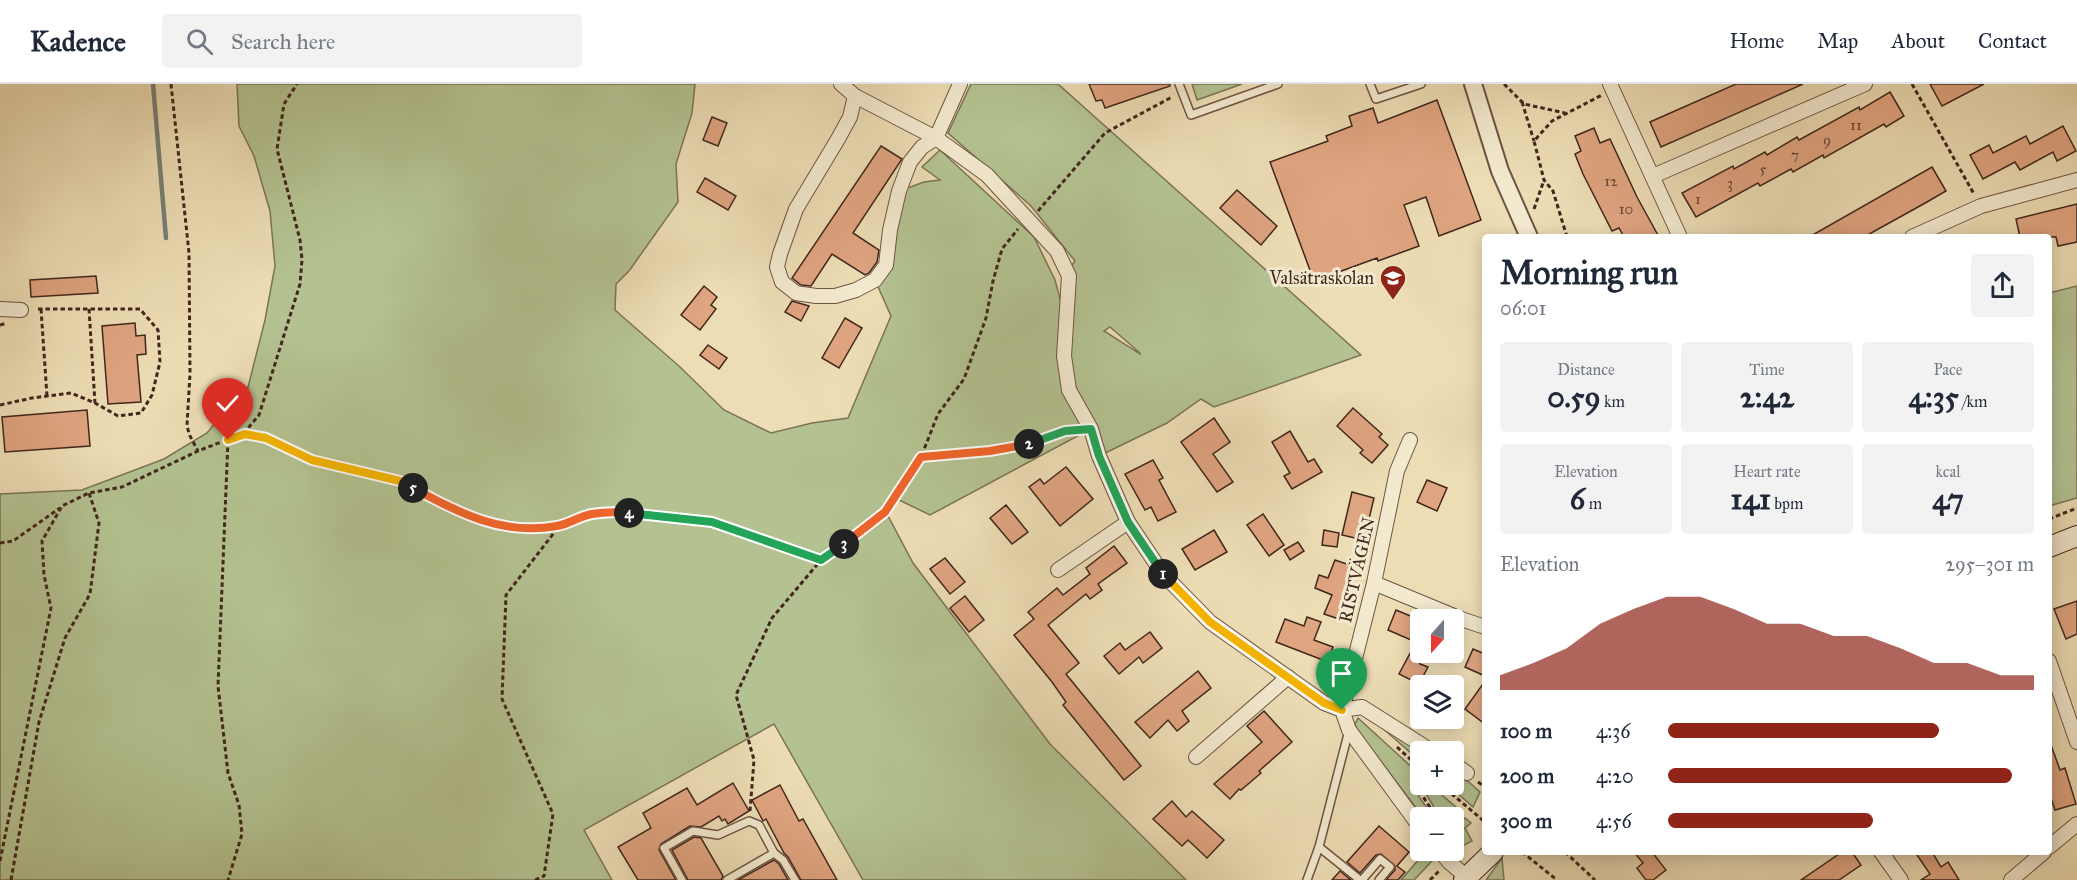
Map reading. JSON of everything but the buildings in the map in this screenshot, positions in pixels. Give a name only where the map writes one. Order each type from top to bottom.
[{"type":"main road","points":[[2052,546],[2077,536]]},
{"type":"main road","points":[[1465,878],[1490,855]]},
{"type":"street","points":[[841,84],[855,96],[936,138],[987,175],[1057,251],[1069,276],[1064,356],[1069,390],[1091,429],[1099,456],[1128,522],[1163,574],[1210,622],[1324,703],[1342,710],[1362,707],[1416,741]]},
{"type":"street","points":[[855,96],[850,117],[838,140],[796,209],[780,254],[777,267],[782,282],[796,293],[836,296],[856,290],[875,280],[886,265],[890,230],[899,191],[910,162],[922,147],[936,138],[960,84]]},
{"type":"street","points":[[1473,84],[1500,171],[1528,234]]},
{"type":"street","points":[[1653,176],[1865,84]]},
{"type":"street","points":[[1611,87],[1679,234]]},
{"type":"street","points":[[1919,234],[1981,206],[2077,180]]},
{"type":"street","points":[[0,309],[21,310]]},
{"type":"street","name":"RISTVÄGEN","points":[[1342,710],[1374,583],[1397,471],[1410,440]]},
{"type":"street","points":[[1058,570],[1128,522]]},
{"type":"street","points":[[1374,583],[1482,626]]},
{"type":"street","points":[[2052,670],[2077,742]]},
{"type":"street","points":[[1196,757],[1287,677]]},
{"type":"street","points":[[1342,710],[1348,730],[1410,814]]},
{"type":"street","points":[[2052,845],[2077,824]]},
{"type":"street","points":[[1883,855],[1901,880]]},
{"type":"street","points":[[2011,880],[2040,855]]},
{"type":"street","points":[[1448,861],[1465,878]]},
{"type":"lane","points":[[1180,88],[1191,115],[1278,84]]},
{"type":"lane","points":[[1370,84],[1376,99],[1421,84]]},
{"type":"lane","points":[[1307,880],[1319,847],[1348,730]]},
{"type":"lane","points":[[681,880],[664,848],[693,831],[718,835],[749,821],[759,825],[774,853],[783,860],[795,880]]},
{"type":"lane","points":[[1319,847],[1361,880],[1380,859],[1390,867],[1379,880]]},
{"type":"lane","points":[[727,880],[774,853]]},
{"type":"path","points":[[171,84],[189,253],[190,374],[187,425],[198,451]]},
{"type":"path","points":[[0,543],[13,541],[62,506],[89,493],[122,487],[198,451],[244,433],[259,415],[300,284],[302,260],[300,240],[277,149],[284,104],[297,84]]},
{"type":"path","points":[[1504,84],[1524,104],[1567,114]]},
{"type":"path","points":[[1912,84],[1981,206]]},
{"type":"path","points":[[1534,141],[1552,121],[1611,87]]},
{"type":"path","points":[[749,821],[754,760],[736,695],[771,618],[821,560],[885,512],[921,457],[938,414],[964,380],[986,318],[1002,249],[1016,230],[1030,220],[1105,133],[1180,88]]},
{"type":"path","points":[[1521,102],[1544,180],[1553,191],[1566,234]]},
{"type":"path","points":[[1538,217],[1534,207],[1544,180]]},
{"type":"path","points":[[41,309],[47,396]]},
{"type":"path","points":[[89,309],[95,403]]},
{"type":"path","points":[[0,405],[71,393],[118,416],[141,413],[152,395],[160,362],[158,330],[140,309],[21,310]]},
{"type":"path","points":[[921,457],[1022,446],[1065,431],[1091,429]]},
{"type":"path","points":[[226,440],[245,434],[266,438],[312,460],[400,481],[456,511],[497,525],[534,529],[560,525],[591,514],[625,512],[712,522],[821,560]]},
{"type":"path","points":[[226,440],[218,686],[228,773],[239,805],[242,834],[228,880]]},
{"type":"path","points":[[11,880],[39,722],[65,638],[90,594],[99,523],[89,493]]},
{"type":"path","points":[[0,861],[51,608],[44,575],[42,541],[62,506]]},
{"type":"path","points":[[2052,518],[2077,508]]},
{"type":"path","points":[[535,880],[544,876],[553,814],[502,699],[506,595],[560,525]]},
{"type":"path","points":[[1453,795],[1482,819]]},
{"type":"path","points":[[1526,855],[1557,880]]},
{"type":"path","points":[[1568,855],[1595,880]]},
{"type":"green space","points":[[237,84],[695,84],[692,113],[676,164],[678,202],[629,271],[616,284],[615,310],[680,367],[724,410],[771,433],[812,423],[848,418],[891,316],[875,280],[899,191],[924,182],[940,180],[922,167],[940,150],[1034,237],[1055,280],[1065,317],[1067,272],[1075,261],[1031,206],[948,133],[971,84],[1058,84],[1361,355],[1214,407],[1201,399],[1167,423],[1099,456],[1085,432],[930,515],[895,498],[886,512],[913,563],[1050,744],[1186,880],[863,880],[774,724],[584,830],[612,880],[0,880],[0,494],[82,490],[164,459],[207,433],[223,413],[245,399],[265,320],[275,266],[270,211],[254,156],[239,126]],"holes":[[[1110,327],[1140,354],[1104,331]]]},
{"type":"green space","points":[[1192,84],[1242,84],[1197,100]]},
{"type":"green space","points":[[2077,286],[2077,498],[2052,505],[2052,292]]},
{"type":"green space","points":[[1358,718],[1410,766],[1410,795],[1418,795],[1426,807],[1415,807],[1357,730],[1355,724]]},
{"type":"green space","points":[[1372,719],[1410,744],[1410,752]]},
{"type":"green space","points":[[1464,779],[1480,792],[1473,807],[1459,795],[1464,795]]},
{"type":"green space","points":[[1427,795],[1442,795],[1456,807],[1434,807]]},
{"type":"green space","points":[[1465,818],[1471,823],[1465,828],[1472,841],[1464,845]]},
{"type":"green space","points":[[1502,858],[1504,880],[1486,880]]},
{"type":"green space","points":[[1417,861],[1432,861],[1414,880],[1401,880]]},
{"type":"waterway","points":[[153,84],[166,238]]},
{"type":"place","name":"Valsätraskolan","points":[[1393,301]]},
{"type":"route","points":[[228,440],[245,434],[266,438],[312,460],[400,481],[456,511],[497,525],[534,529],[560,525],[591,514],[625,512],[712,522],[821,560],[885,512],[921,457],[1022,446],[1065,431],[1091,429],[1099,456],[1128,522],[1163,574],[1210,622],[1324,703],[1342,710]]}]
